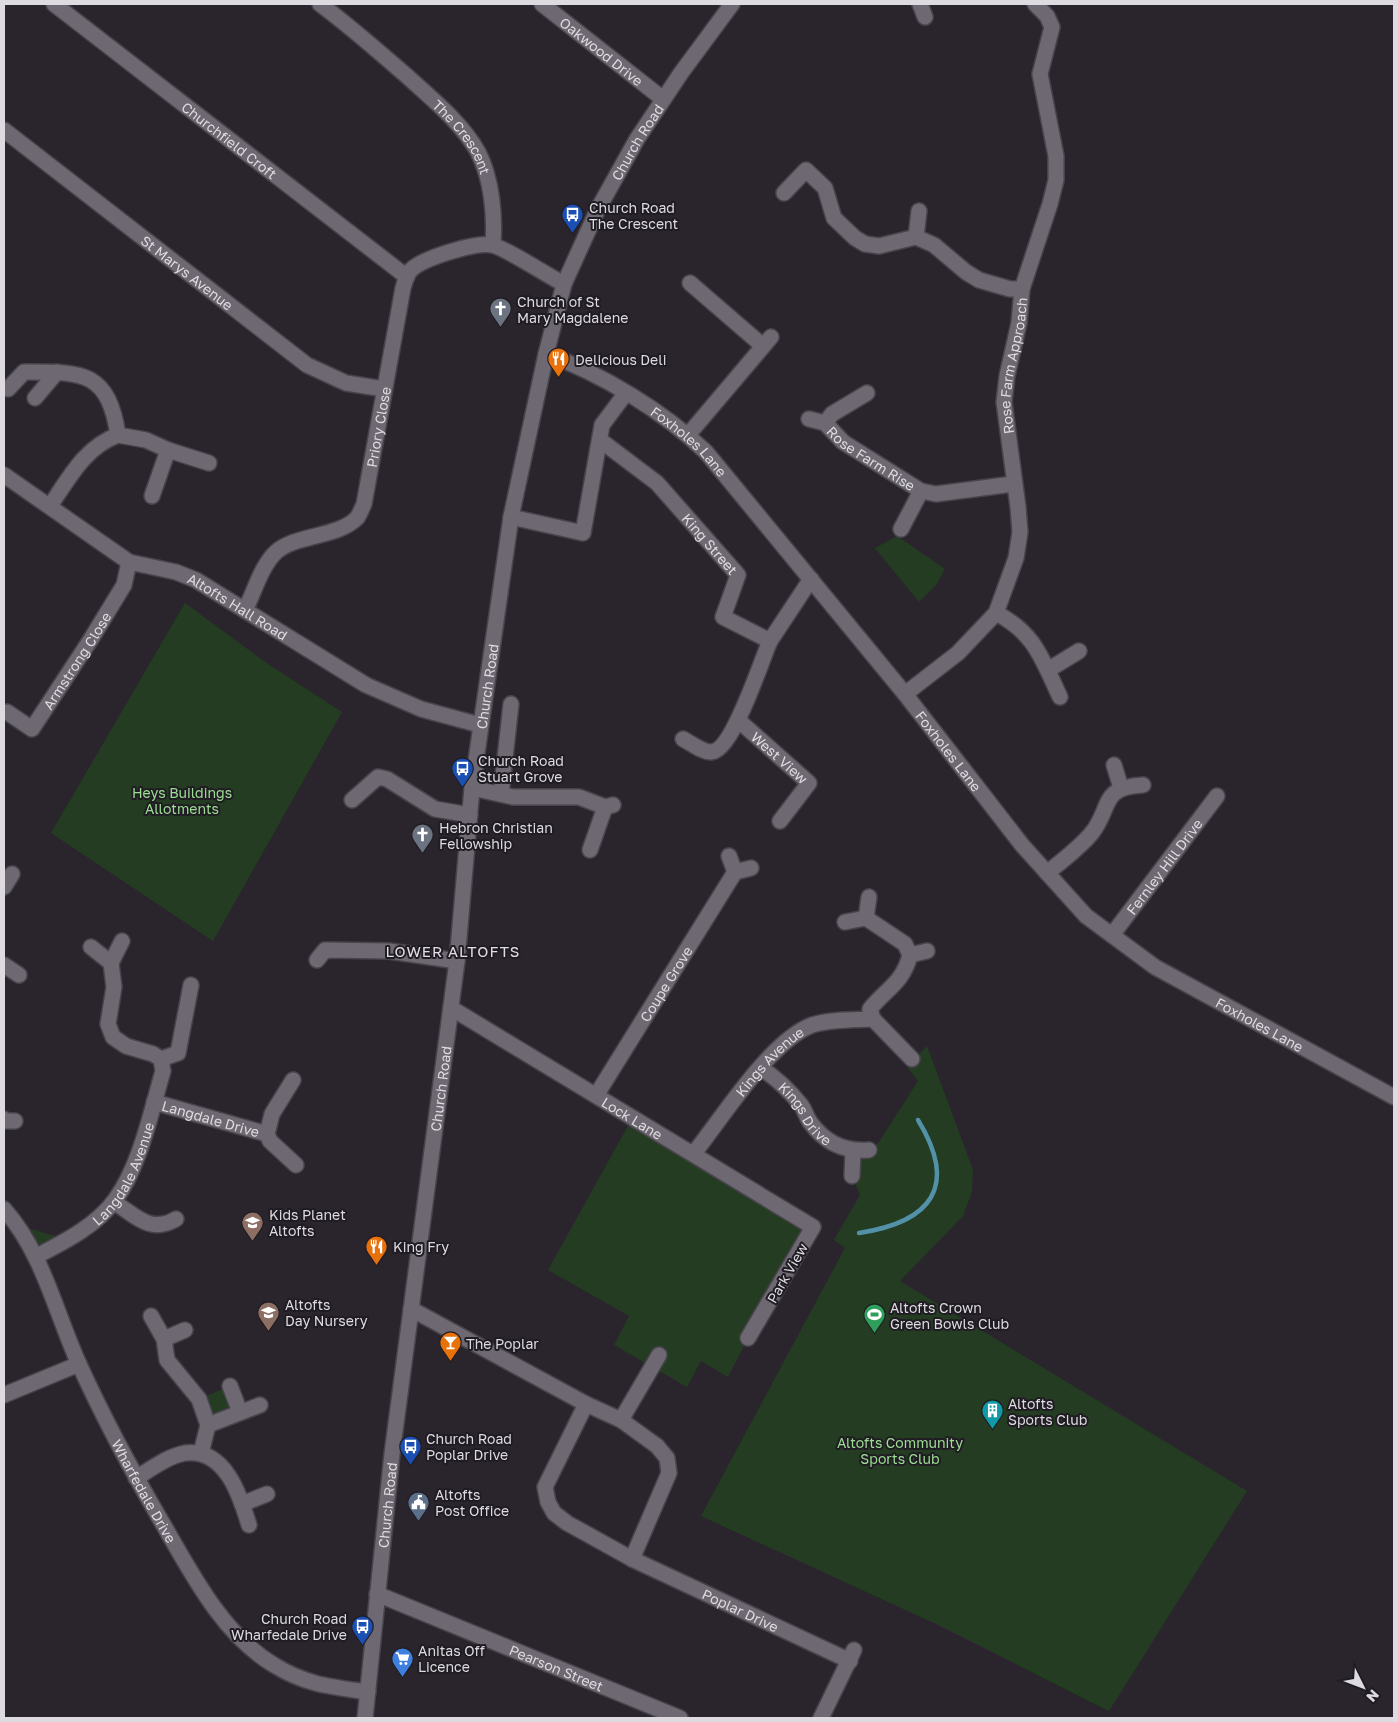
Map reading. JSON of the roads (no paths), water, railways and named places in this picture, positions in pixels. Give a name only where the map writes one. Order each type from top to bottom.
[{"type":"street","name":"Churchfield Croft","points":[[54,4],[407,276]]},
{"type":"street","name":"The Crescent","points":[[320,4],[350,26],[437,103],[478,152],[486,175],[490,197],[494,223],[493,245]]},
{"type":"street","name":"Oakwood Drive","points":[[542,4],[663,99]]},
{"type":"street","name":"Church Road","points":[[365,1718],[377,1594],[411,1308],[458,961],[472,788],[511,517],[546,354],[564,284],[616,175],[663,99],[730,4]]},
{"type":"street","name":"Rose Farm Approach","points":[[906,694],[958,653],[996,613],[1016,558],[1020,532],[1004,402],[1007,376],[1019,323],[1022,289],[1056,180],[1056,156],[1040,74],[1052,27],[1038,4]]},
{"type":"street","name":"St Marys Avenue","points":[[4,130],[307,366],[346,383],[384,389]]},
{"type":"street","points":[[784,193],[806,170],[825,188],[834,218],[855,238],[865,244],[879,246],[916,237],[934,245],[966,272],[979,280],[1010,289],[1022,289]]},
{"type":"street","points":[[916,237],[920,210]]},
{"type":"street","points":[[407,276],[412,269],[440,256],[476,244],[493,245],[564,284]]},
{"type":"street","name":"Priory Close","points":[[246,610],[275,553],[288,544],[321,535],[356,518],[364,504],[384,389],[407,276]]},
{"type":"street","points":[[688,435],[767,342],[690,283]]},
{"type":"street","name":"Foxholes Lane","points":[[546,354],[588,371],[626,393],[688,435],[724,472],[906,694],[1022,845],[1080,910],[1155,967],[1394,1097]]},
{"type":"street","points":[[8,389],[24,372],[72,372],[100,386],[109,398],[118,435]]},
{"type":"street","points":[[35,398],[57,372]]},
{"type":"street","points":[[511,517],[583,533],[602,425],[626,393]]},
{"type":"street","name":"Rose Farm Rise","points":[[825,423],[832,414],[867,393]]},
{"type":"street","name":"Rose Farm Rise","points":[[809,419],[825,423],[843,442],[921,491],[936,494],[1013,484]]},
{"type":"street","points":[[50,506],[84,457],[100,443],[118,435],[146,440],[168,450],[209,463]]},
{"type":"street","name":"King Street","points":[[600,440],[657,483],[738,575],[723,617],[770,641]]},
{"type":"street","points":[[152,496],[168,450]]},
{"type":"street","name":"Altofts Hall Road","points":[[4,475],[129,562],[176,572],[196,580],[366,685],[421,709],[480,725]]},
{"type":"street","name":"Rose Farm Rise","points":[[901,530],[921,491]]},
{"type":"street","name":"Armstrong Close","points":[[7,712],[32,729],[124,585],[129,562]]},
{"type":"street","points":[[770,641],[811,579]]},
{"type":"street","points":[[996,613],[1010,620],[1025,633],[1048,670],[1060,696]]},
{"type":"street","name":"West View","points":[[683,739],[702,750],[711,752],[720,749],[738,720],[770,641]]},
{"type":"street","points":[[1048,670],[1080,651]]},
{"type":"street","points":[[500,794],[511,704]]},
{"type":"street","name":"West View","points":[[738,720],[809,783],[780,821]]},
{"type":"street","points":[[1114,765],[1121,788]]},
{"type":"street","points":[[352,800],[378,777],[387,780],[435,809],[470,815]]},
{"type":"street","points":[[1047,873],[1093,832],[1108,801],[1121,788],[1143,785]]},
{"type":"street","points":[[472,788],[500,794],[537,798],[579,797],[609,806],[590,850]]},
{"type":"street","name":"Fernley Hill Drive","points":[[1112,935],[1217,796]]},
{"type":"street","points":[[729,856],[734,872],[751,868]]},
{"type":"street","name":"Coupe Grove","points":[[597,1094],[734,872]]},
{"type":"street","points":[[4,887],[12,874]]},
{"type":"street","points":[[866,918],[869,897]]},
{"type":"street","points":[[845,922],[866,918],[904,944],[910,955],[908,966],[898,980],[870,1009],[873,1019],[905,1058]]},
{"type":"street","points":[[122,941],[111,963],[114,987],[108,1024],[113,1037],[126,1046],[153,1054],[161,1059],[178,1053],[191,985]]},
{"type":"street","points":[[91,947],[111,963]]},
{"type":"street","points":[[322,948],[389,951],[458,961]]},
{"type":"street","points":[[910,955],[927,951]]},
{"type":"street","points":[[4,965],[19,975]]},
{"type":"street","name":"Lock Lane","points":[[452,1008],[597,1094],[813,1227]]},
{"type":"street","name":"Kings Avenue","points":[[694,1153],[760,1068],[796,1033],[814,1025],[834,1021],[873,1019]]},
{"type":"street","name":"Langdale Avenue","points":[[37,1256],[68,1240],[90,1224],[114,1202],[131,1174],[163,1071],[161,1059]]},
{"type":"street","name":"Kings Drive","points":[[760,1068],[778,1080],[792,1094],[802,1106],[816,1130],[826,1139],[838,1147],[853,1151],[870,1150]]},
{"type":"street","name":"Langdale Drive","points":[[293,1080],[272,1114],[267,1134],[270,1141],[296,1165]]},
{"type":"street","name":"Langdale Drive","points":[[154,1102],[267,1134]]},
{"type":"street","points":[[852,1176],[853,1151]]},
{"type":"street","points":[[114,1202],[143,1221],[156,1226],[171,1227]]},
{"type":"street","name":"Wharfedale Drive","points":[[4,1209],[18,1225],[37,1256],[79,1364],[136,1478],[195,1578],[220,1614],[245,1643],[274,1665],[318,1686],[368,1692]]},
{"type":"street","name":"Park View","points":[[748,1338],[766,1322],[813,1227]]},
{"type":"street","points":[[411,1308],[586,1404],[621,1420],[658,1446],[667,1458],[669,1472],[632,1559]]},
{"type":"street","points":[[151,1316],[164,1339],[167,1360],[199,1399],[208,1425],[201,1453]]},
{"type":"street","points":[[164,1339],[185,1330]]},
{"type":"street","points":[[621,1420],[659,1355]]},
{"type":"street","points":[[4,1395],[79,1364]]},
{"type":"street","points":[[230,1386],[240,1412]]},
{"type":"street","name":"Poplar Drive","points":[[586,1404],[545,1486],[548,1502],[554,1513],[567,1523],[632,1559],[852,1656],[821,1718]]},
{"type":"street","points":[[208,1425],[260,1405]]},
{"type":"street","points":[[136,1478],[162,1462],[184,1453],[201,1453],[214,1460],[225,1471],[242,1504],[249,1526]]},
{"type":"street","points":[[242,1504],[267,1494]]},
{"type":"street","name":"Pearson Street","points":[[377,1594],[680,1718]]},
{"type":"waterway","points":[[859,1233],[884,1228],[904,1220],[920,1210],[931,1198],[936,1182],[936,1164],[930,1144],[918,1120]]},
{"type":"place","name":"Church Road The Crescent","points":[[573,234]]},
{"type":"place","name":"Church of St Mary Magdalene","points":[[501,328]]},
{"type":"place","name":"Delicious Deli","points":[[559,378]]},
{"type":"place","name":"Church Road Stuart Grove","points":[[462,787]]},
{"type":"place","name":"Hebron Christian Fellowship","points":[[423,854]]},
{"type":"place","name":"Kids Planet Altofts","points":[[253,1241]]},
{"type":"place","name":"King Fry","points":[[377,1265]]},
{"type":"place","name":"Altofts Day Nursery","points":[[269,1331]]},
{"type":"place","name":"Altofts Crown Green Bowls Club","points":[[874,1334]]},
{"type":"place","name":"The Poplar","points":[[450,1362]]},
{"type":"place","name":"Altofts Sports Club","points":[[992,1430]]},
{"type":"place","name":"Church Road Poplar Drive","points":[[410,1465]]},
{"type":"place","name":"Altofts Post Office","points":[[419,1521]]},
{"type":"place","name":"Church Road Wharfedale Drive","points":[[363,1645]]},
{"type":"place","name":"Anitas Off Licence","points":[[402,1677]]},
{"type":"district","name":"LOWER ALTOFTS","points":[[453,951]]},
{"type":"park label","name":"Heys Buildings Allotments","points":[[182,800]]},
{"type":"park label","name":"Altofts Community Sports Club","points":[[900,1450]]}]
